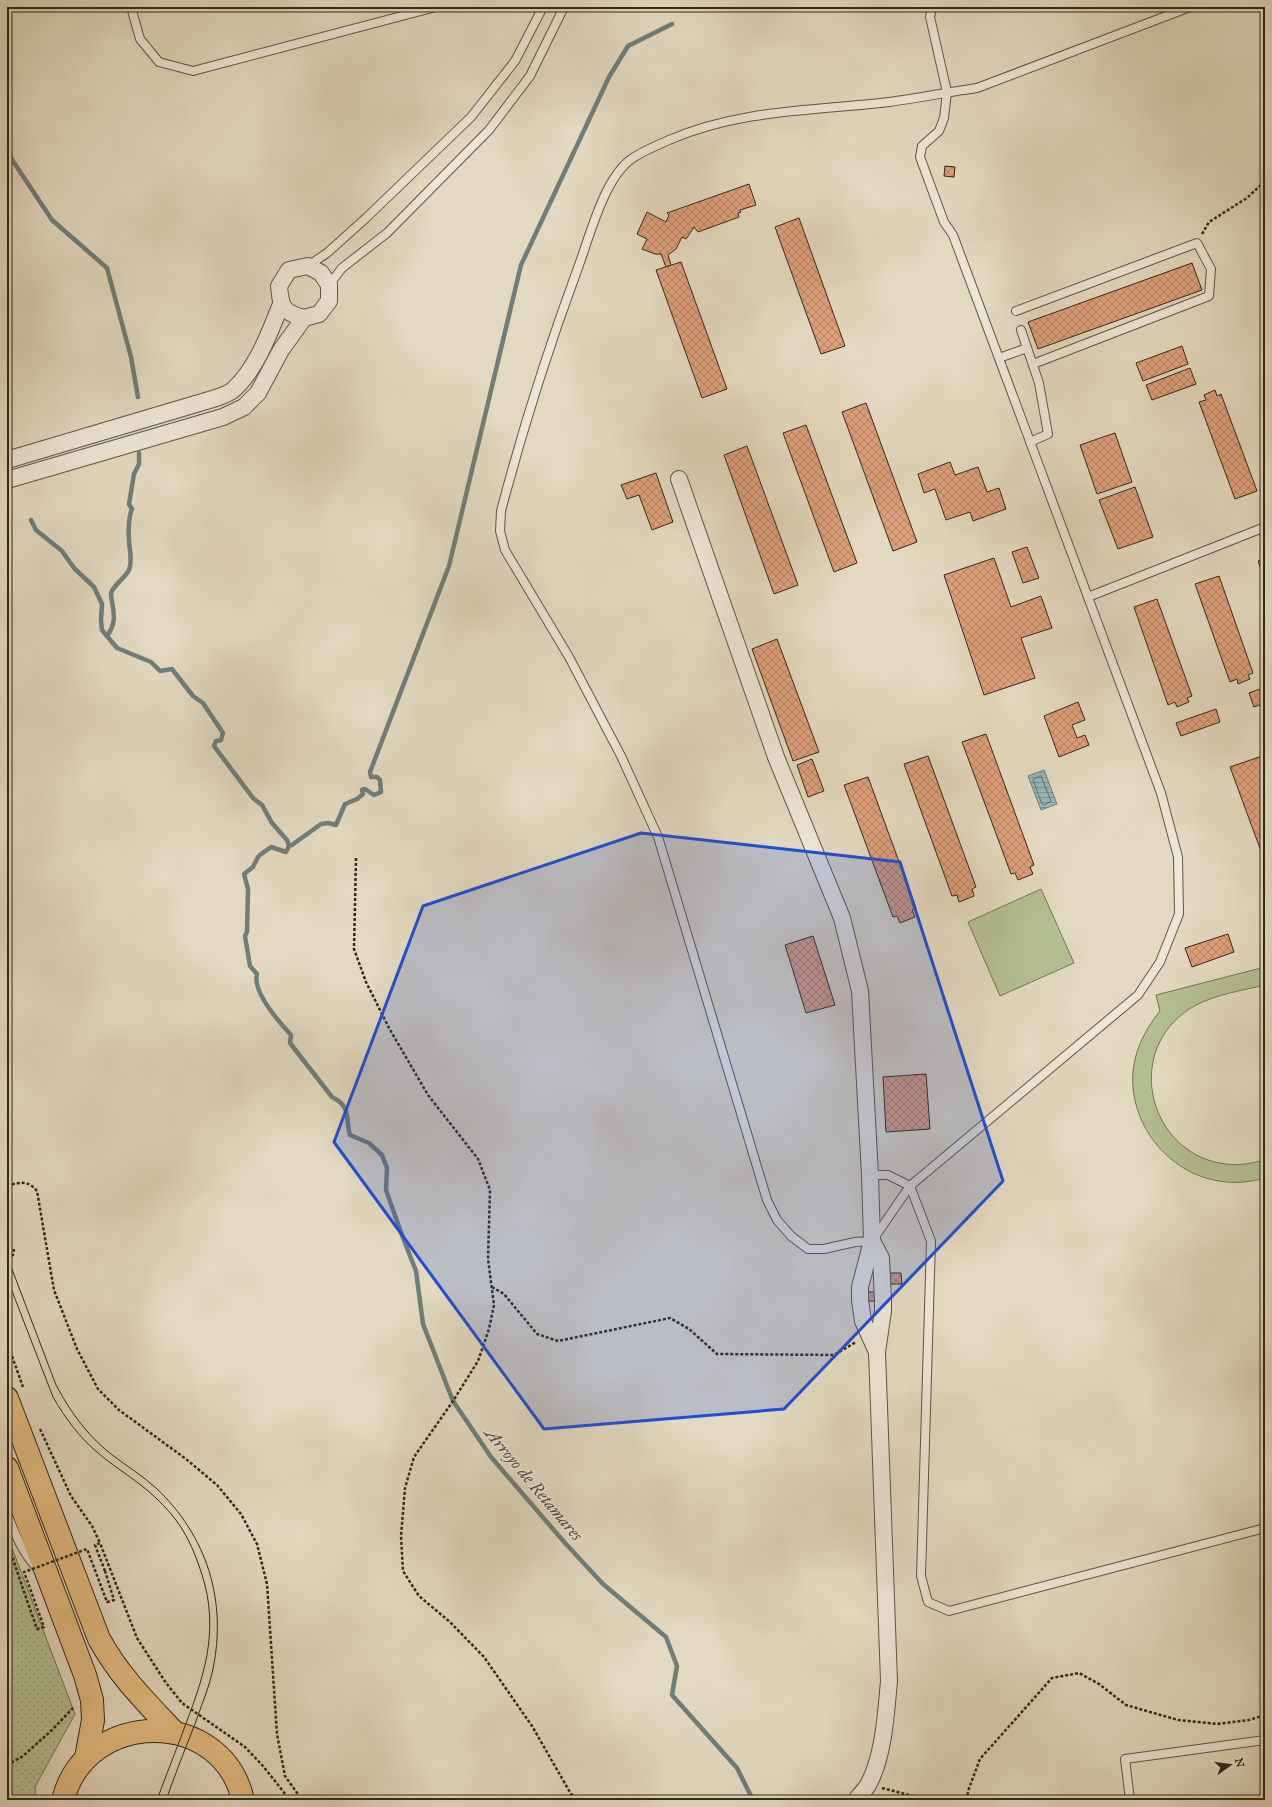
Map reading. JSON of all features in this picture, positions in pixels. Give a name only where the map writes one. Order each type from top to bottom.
[{"type":"highway","points":[[16,1396],[32,1438],[70,1566],[99,1639],[112,1662],[130,1686],[175,1733]]},
{"type":"highway","points":[[7,1468],[85,1675],[92,1700],[93,1720],[86,1758]]},
{"type":"highway","points":[[63,1800],[69,1784],[86,1758],[108,1742],[127,1734],[143,1730],[159,1730],[175,1733],[204,1745],[217,1755],[227,1767],[236,1780],[244,1798]]},
{"type":"street","points":[[7,460],[216,398],[232,390],[246,375],[266,342],[281,304],[279,286],[289,270],[308,266],[321,272],[329,285],[329,301],[319,314],[304,318],[290,315],[281,304]]},
{"type":"street","points":[[7,480],[223,417],[244,407],[258,393],[281,350],[304,318]]},
{"type":"street","points":[[232,390],[244,407]]},
{"type":"street","points":[[679,479],[776,757],[842,918],[860,991],[872,1241],[860,1287],[860,1300],[863,1321],[877,1352]]},
{"type":"street","points":[[856,1800],[868,1785],[877,1761],[885,1726],[889,1681],[877,1352],[883,1305],[880,1258],[872,1241]]},
{"type":"lane","points":[[131,7],[140,39],[158,62],[193,71],[436,7]]},
{"type":"lane","points":[[308,266],[327,253],[366,218],[471,117],[514,61],[543,7]]},
{"type":"lane","points":[[329,285],[342,268],[386,233],[489,130],[530,76],[564,7]]},
{"type":"lane","points":[[932,7],[930,17],[947,92],[944,118],[939,131],[922,146],[920,157],[944,222],[953,235],[1161,793],[1178,857],[1179,914],[1160,962],[1138,995],[910,1186],[872,1241],[855,1242],[824,1249],[808,1249],[790,1236],[777,1220],[767,1200],[658,837],[621,756],[568,657],[505,550],[500,531],[501,511],[547,352],[599,210],[614,178],[630,160],[654,147],[694,129],[762,113],[890,102],[947,92],[977,88],[1190,7]]},
{"type":"lane","points":[[1016,311],[1197,243],[1211,269],[1209,296],[1033,364]]},
{"type":"lane","points":[[1021,330],[1039,383],[1048,434],[1030,442]]},
{"type":"lane","points":[[999,358],[1027,348]]},
{"type":"lane","points":[[1088,597],[1265,526]]},
{"type":"lane","points":[[870,1175],[888,1175],[910,1186],[931,1241],[921,1576],[928,1602],[949,1611],[1265,1528]]},
{"type":"lane","points":[[7,1513],[20,1546],[29,1559],[48,1578]]},
{"type":"lane","points":[[68,1532],[70,1566]]},
{"type":"lane","points":[[1130,1800],[1125,1759],[1265,1740]]},
{"type":"path","points":[[1197,243],[1208,222],[1247,198],[1265,181]]},
{"type":"path","points":[[356,858],[354,949],[366,982],[400,1048],[428,1095],[478,1159],[490,1190],[488,1259],[494,1305],[489,1329],[478,1361],[414,1458],[405,1488],[401,1536],[403,1571],[419,1596],[450,1622],[484,1657],[532,1726],[571,1794],[578,1800]]},
{"type":"path","points":[[7,1186],[25,1182],[32,1184],[37,1191],[54,1290],[77,1349],[98,1390],[119,1410],[217,1485],[242,1514],[257,1544],[267,1584],[277,1734],[285,1776],[302,1800]]},
{"type":"path","points":[[7,1258],[13,1255],[14,1249]]},
{"type":"path","points":[[492,1288],[504,1294],[537,1334],[558,1342],[670,1318],[689,1329],[717,1354],[834,1355],[859,1341],[877,1352]]},
{"type":"path","points":[[7,1342],[16,1396]]},
{"type":"path","points":[[32,1438],[92,1526],[137,1638],[166,1683],[182,1703],[245,1747],[263,1766],[290,1800]]},
{"type":"path","points":[[10,1549],[37,1629],[44,1627],[24,1572],[87,1549],[107,1602],[114,1600],[95,1545],[100,1543]]},
{"type":"path","points":[[967,1800],[968,1791],[980,1759],[1052,1678],[1079,1673],[1099,1684],[1126,1705],[1178,1720],[1217,1724],[1249,1720],[1265,1716]]},
{"type":"path","points":[[7,1800],[7,1765],[23,1756],[52,1730],[73,1708],[92,1700]]},
{"type":"path","points":[[868,1785],[928,1800]]},
{"type":"highlighted area","points":[[641,833],[900,862],[1003,1181],[784,1409],[544,1429],[334,1142],[423,906]]},
{"type":"green space","points":[[1041,889],[1074,963],[1000,996],[968,922]]},
{"type":"green space","points":[[1265,967],[1265,985],[1209,999],[1189,1009],[1180,1016],[1163,1036],[1154,1058],[1151,1081],[1155,1105],[1165,1126],[1181,1144],[1201,1157],[1231,1165],[1265,1160],[1265,1178],[1242,1182],[1219,1181],[1200,1176],[1183,1168],[1168,1157],[1155,1143],[1145,1127],[1138,1110],[1133,1091],[1134,1063],[1142,1039],[1160,1011],[1156,995]]},
{"type":"green space","points":[[7,1535],[75,1714],[35,1787],[36,1800],[7,1800]]},
{"type":"water","points":[[1044,770],[1057,804],[1041,810],[1028,776]]},
{"type":"building","points":[[945,166],[955,167],[954,177],[944,176]]},
{"type":"building","points":[[749,184],[756,205],[740,210],[741,212],[738,213],[739,217],[698,232],[694,227],[686,239],[682,237],[676,249],[668,255],[671,265],[666,267],[661,254],[655,254],[642,249],[647,239],[637,234],[647,212],[666,222],[669,215],[667,213]]},
{"type":"building","points":[[799,218],[845,346],[821,354],[775,227]]},
{"type":"building","points":[[681,262],[727,389],[702,398],[656,270]]},
{"type":"building","points":[[1192,263],[1202,290],[1038,349],[1028,322]]},
{"type":"building","points":[[1182,346],[1188,364],[1143,381],[1136,363]]},
{"type":"building","points":[[1190,368],[1196,384],[1152,400],[1146,385]]},
{"type":"building","points":[[1215,390],[1217,396],[1221,394],[1257,491],[1235,499],[1199,402],[1206,400],[1204,395]]},
{"type":"building","points":[[866,403],[917,542],[893,551],[842,412]]},
{"type":"building","points":[[806,425],[857,563],[834,572],[783,433]]},
{"type":"building","points":[[1115,433],[1132,482],[1097,494],[1080,445]]},
{"type":"building","points":[[747,446],[798,585],[774,594],[724,455]]},
{"type":"building","points":[[950,462],[955,475],[978,467],[987,492],[999,488],[1006,509],[973,521],[970,512],[946,520],[935,489],[924,493],[918,474]]},
{"type":"building","points":[[656,473],[673,522],[652,530],[639,495],[627,499],[621,485]]},
{"type":"building","points":[[1135,487],[1153,537],[1118,549],[1099,500]]},
{"type":"building","points":[[1027,547],[1039,578],[1023,583],[1012,552]]},
{"type":"building","points":[[994,558],[1011,607],[1041,596],[1052,628],[1021,638],[1035,678],[984,695],[944,575]]},
{"type":"building","points":[[1265,559],[1265,580],[1258,561]]},
{"type":"building","points":[[1219,576],[1253,673],[1248,675],[1250,679],[1238,684],[1237,679],[1230,682],[1195,584]]},
{"type":"building","points":[[1157,599],[1192,696],[1187,698],[1189,702],[1177,707],[1175,702],[1168,705],[1134,607]]},
{"type":"building","points":[[777,639],[819,752],[793,761],[752,649]]},
{"type":"building","points":[[1265,687],[1265,703],[1254,707],[1249,693]]},
{"type":"building","points":[[1078,702],[1085,720],[1072,725],[1077,738],[1085,735],[1089,745],[1059,757],[1044,716]]},
{"type":"building","points":[[1216,709],[1220,722],[1181,736],[1176,723]]},
{"type":"building","points":[[986,734],[1034,865],[1030,867],[1033,874],[1018,880],[1015,873],[1011,874],[962,742]]},
{"type":"building","points":[[1265,755],[1265,862],[1230,767]]},
{"type":"building","points":[[928,756],[976,887],[972,889],[974,896],[959,902],[957,895],[952,896],[904,764]]},
{"type":"building","points":[[812,759],[824,791],[808,797],[797,765]]},
{"type":"building","points":[[868,777],[916,908],[912,910],[915,917],[900,923],[897,916],[893,917],[844,785]]},
{"type":"building","points":[[1228,934],[1234,952],[1192,967],[1185,948]]},
{"type":"building","points":[[813,936],[835,1005],[806,1013],[785,945]]},
{"type":"building","points":[[926,1074],[930,1129],[886,1132],[883,1077]]},
{"type":"building","points":[[887,1273],[901,1273],[902,1284],[888,1284]]},
{"type":"building","points":[[866,1292],[876,1292],[876,1301],[866,1301]]},
{"type":"waterway","points":[[292,845],[321,824],[328,823],[336,825],[345,804],[357,799],[363,794],[362,790],[365,789],[374,795],[381,792],[380,780],[377,777],[371,777],[370,772],[449,566],[521,265],[609,77],[628,46],[672,24]]},
{"type":"waterway","points":[[7,152],[52,220],[107,268],[131,357],[138,397]]},
{"type":"waterway","points":[[107,636],[113,626],[114,621],[111,592],[127,573],[130,566],[131,558],[129,528],[132,509],[129,504],[134,474],[139,464],[139,453]]},
{"type":"waterway","name":"Arroyo de Retamares","points":[[31,520],[36,530],[62,551],[74,568],[94,587],[102,604],[102,630],[117,648],[151,662],[160,671],[172,669],[193,696],[203,703],[223,733],[221,740],[216,741],[214,746],[253,798],[262,805],[272,823],[287,840],[289,846],[286,852],[271,847],[260,855]]},
{"type":"waterway","name":"Arroyo de Retamares","points":[[258,857],[253,867],[244,874],[248,889],[247,932],[245,936],[250,966],[257,974],[257,981],[262,998],[291,1035],[290,1043],[332,1097],[343,1105],[347,1113],[350,1135],[369,1143],[382,1155],[387,1168],[386,1190],[416,1271],[423,1324],[453,1401],[491,1457],[565,1543],[603,1584],[666,1637],[677,1666],[672,1695],[737,1768],[753,1800]]},
{"type":"tram line","points":[[7,1256],[56,1385],[68,1405],[81,1424],[97,1442],[156,1488],[174,1507],[200,1548],[209,1571],[215,1594],[217,1618],[217,1643],[213,1669],[205,1697],[166,1800]]},
{"type":"tram line","points":[[7,1278],[53,1397],[62,1412],[91,1447],[149,1492],[176,1520],[186,1535],[198,1563],[205,1585],[209,1606],[210,1626],[205,1665],[193,1705],[157,1800]]}]
